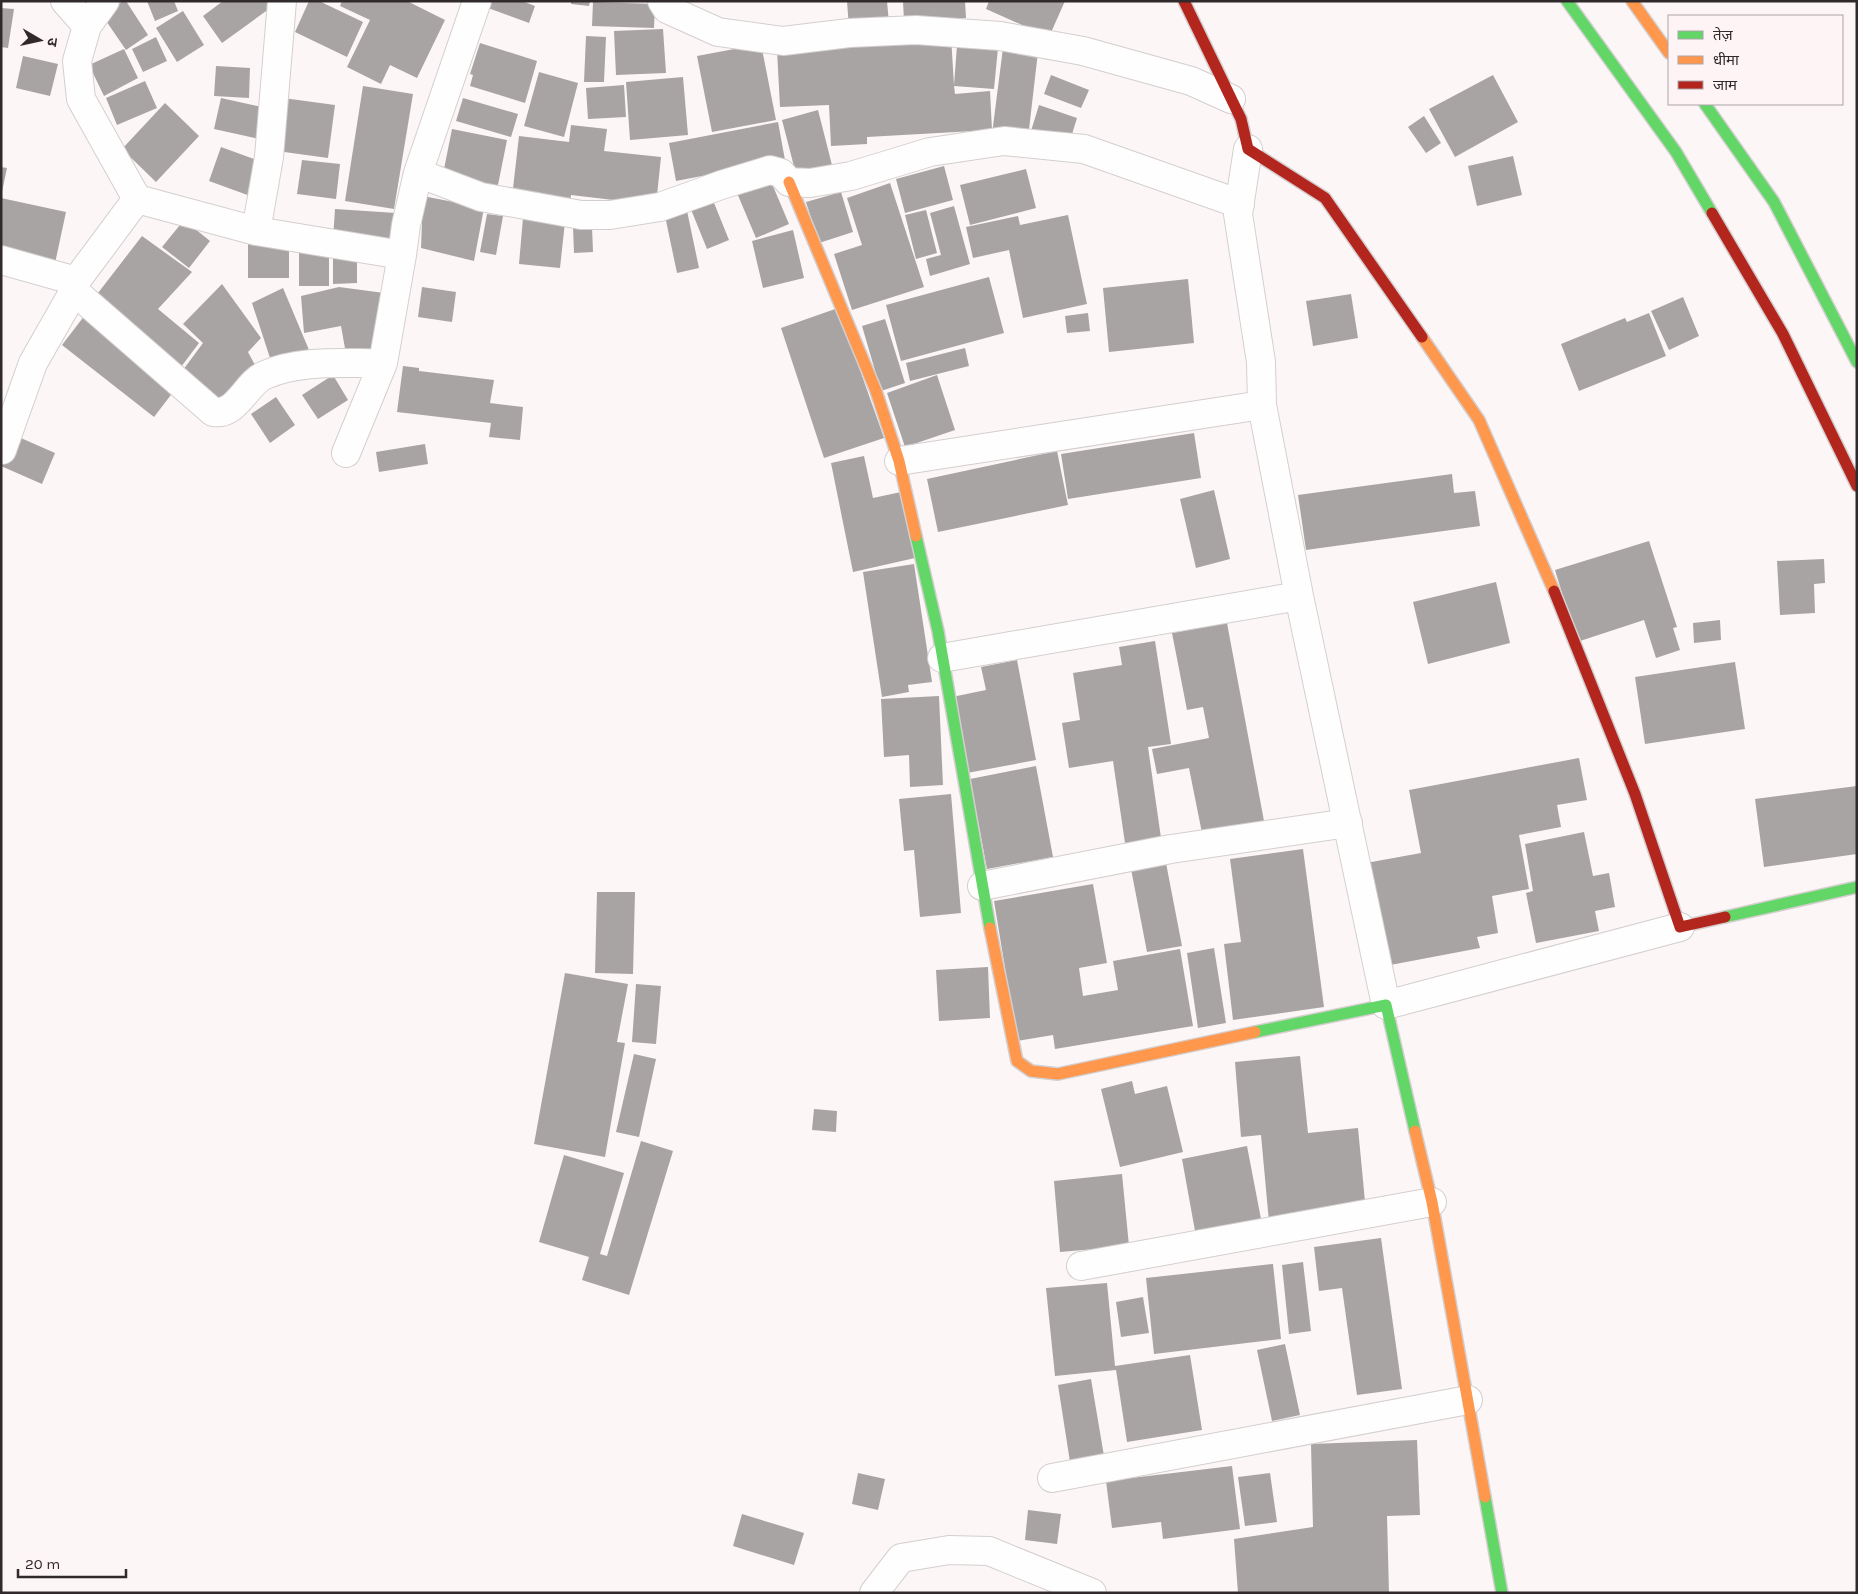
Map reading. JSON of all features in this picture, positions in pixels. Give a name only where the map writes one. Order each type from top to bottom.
[{"type":"street","points":[[65,1],[87,26]]},
{"type":"street","points":[[105,1],[87,26],[78,62],[81,99],[137,199],[256,230],[402,255]]},
{"type":"street","points":[[256,230],[269,157],[282,1]]},
{"type":"street","points":[[346,453],[383,364],[406,225],[418,173],[477,1]]},
{"type":"street","points":[[662,1],[667,9],[718,32],[783,41],[849,33],[916,30],[1000,36],[1101,56],[1192,81],[1231,99]]},
{"type":"street","points":[[1184,1],[1241,119],[1248,149],[1238,214],[1261,362],[1262,405],[1299,596],[1386,1005],[1432,1202],[1502,1593]]},
{"type":"street","points":[[1567,1],[1676,152],[1783,334],[1857,486]]},
{"type":"street","points":[[1632,1],[1668,52]]},
{"type":"street","points":[[1706,105],[1774,202],[1857,362]]},
{"type":"street","points":[[789,182],[810,183],[851,176],[930,152],[1004,140],[1084,150],[1240,204]]},
{"type":"street","points":[[1248,149],[1287,172],[1325,198],[1479,420],[1541,558],[1635,794],[1680,927]]},
{"type":"street","points":[[418,173],[481,197],[581,215],[610,214],[660,207],[770,170],[780,173],[789,182],[876,391],[900,461],[938,631],[982,886],[1017,1061],[1034,1074],[1058,1074],[1386,1005],[1680,927],[1857,887]]},
{"type":"street","points":[[2,450],[33,362],[75,286],[137,199]]},
{"type":"street","points":[[1,260],[75,286],[213,412],[227,410],[262,376],[300,364],[383,364]]},
{"type":"street","points":[[900,461],[1262,405]]},
{"type":"street","points":[[942,658],[1299,596]]},
{"type":"street","points":[[982,886],[1171,849],[1348,823]]},
{"type":"street","points":[[1081,1266],[1432,1202]]},
{"type":"street","points":[[1052,1478],[1468,1400]]},
{"type":"street","points":[[874,1593],[901,1558],[949,1550],[989,1551],[1092,1593]]},
{"type":"building","points":[[123,1],[126,1],[148,35],[126,50],[102,15]]},
{"type":"building","points":[[147,1],[174,1],[178,11],[155,21]]},
{"type":"building","points":[[223,1],[280,1],[222,43],[203,16]]},
{"type":"building","points":[[309,1],[319,1],[363,22],[347,57],[295,32]]},
{"type":"building","points":[[342,1],[407,1],[445,20],[417,78],[390,65],[381,84],[347,67],[370,20],[340,6]]},
{"type":"building","points":[[490,1],[522,1],[535,6],[529,23],[488,8]]},
{"type":"building","points":[[571,1],[590,1],[589,6],[571,4]]},
{"type":"building","points":[[847,1],[887,1],[889,24],[849,28]]},
{"type":"building","points":[[903,1],[965,1],[966,18],[904,22]]},
{"type":"building","points":[[989,1],[1065,1],[1049,37],[986,9]]},
{"type":"building","points":[[593,2],[655,4],[654,28],[592,26]]},
{"type":"building","points":[[1,8],[14,9],[8,48],[1,47]]},
{"type":"building","points":[[183,11],[204,45],[177,62],[156,28]]},
{"type":"building","points":[[663,29],[666,73],[616,75],[614,31]]},
{"type":"building","points":[[586,36],[606,37],[604,82],[584,82]]},
{"type":"building","points":[[951,36],[954,85],[957,45],[998,48],[994,89],[954,86],[955,94],[990,91],[992,130],[867,137],[867,144],[831,146],[829,105],[780,107],[777,50]]},
{"type":"building","points":[[156,37],[167,61],[143,72],[132,49]]},
{"type":"building","points":[[480,43],[537,61],[525,103],[470,86],[473,75],[470,74]]},
{"type":"building","points":[[761,44],[776,120],[712,132],[697,56]]},
{"type":"building","points":[[1003,48],[1038,52],[1028,138],[992,134]]},
{"type":"building","points":[[124,49],[138,78],[104,96],[89,65]]},
{"type":"building","points":[[23,56],[58,64],[50,96],[16,88]]},
{"type":"building","points":[[216,66],[250,68],[249,98],[214,96]]},
{"type":"building","points":[[539,72],[578,83],[564,137],[524,126]]},
{"type":"building","points":[[1051,75],[1089,90],[1081,108],[1044,94]]},
{"type":"building","points":[[1493,75],[1518,122],[1455,157],[1429,109]]},
{"type":"building","points":[[683,77],[688,135],[630,140],[626,82]]},
{"type":"building","points":[[145,81],[157,108],[117,125],[106,98]]},
{"type":"building","points":[[624,85],[626,117],[588,119],[586,88]]},
{"type":"building","points":[[363,86],[413,94],[394,209],[345,201]]},
{"type":"building","points":[[221,98],[271,109],[264,140],[214,129]]},
{"type":"building","points":[[283,98],[335,105],[328,158],[277,151]]},
{"type":"building","points":[[463,98],[518,114],[511,137],[456,121]]},
{"type":"building","points":[[165,103],[199,136],[156,182],[122,149]]},
{"type":"building","points":[[1039,105],[1077,118],[1069,144],[1031,131]]},
{"type":"building","points":[[818,110],[833,169],[797,178],[782,120]]},
{"type":"building","points":[[1424,116],[1441,143],[1426,153],[1408,127]]},
{"type":"building","points":[[778,122],[785,160],[676,181],[669,143]]},
{"type":"building","points":[[571,125],[607,129],[604,151],[661,157],[656,205],[571,195],[570,204],[512,197],[519,136],[569,142]]},
{"type":"building","points":[[452,129],[507,140],[497,190],[442,179]]},
{"type":"building","points":[[221,147],[265,163],[253,197],[209,181]]},
{"type":"building","points":[[1513,156],[1522,195],[1477,206],[1468,166]]},
{"type":"building","points":[[302,160],[340,164],[336,199],[297,194]]},
{"type":"building","points":[[944,166],[953,200],[905,213],[896,179]]},
{"type":"building","points":[[1,167],[7,168],[2,192],[1,192]]},
{"type":"building","points":[[1026,169],[1036,208],[970,225],[960,185]]},
{"type":"building","points":[[770,179],[789,224],[756,238],[737,193]]},
{"type":"building","points":[[890,183],[924,287],[852,310],[834,254],[862,245],[847,198]]},
{"type":"building","points":[[841,192],[853,232],[819,243],[806,202]]},
{"type":"building","points":[[710,193],[729,240],[707,249],[688,202]]},
{"type":"building","points":[[423,196],[484,208],[474,261],[421,248]]},
{"type":"building","points":[[1,198],[66,212],[54,268],[1,250]]},
{"type":"building","points":[[686,206],[699,268],[677,273],[664,211]]},
{"type":"building","points":[[954,206],[970,264],[930,276],[926,259],[941,255],[930,213]]},
{"type":"building","points":[[335,209],[396,213],[393,246],[333,239]]},
{"type":"building","points":[[926,210],[937,253],[916,259],[905,215]]},
{"type":"building","points":[[487,214],[503,216],[496,255],[480,252]]},
{"type":"building","points":[[1068,215],[1087,304],[1023,318],[1009,250],[973,258],[966,227],[1018,216],[1020,225]]},
{"type":"building","points":[[523,218],[565,222],[560,268],[519,264]]},
{"type":"building","points":[[184,220],[210,241],[189,268],[162,247]]},
{"type":"building","points":[[592,226],[593,252],[574,253],[573,227]]},
{"type":"building","points":[[793,230],[804,278],[763,288],[752,241]]},
{"type":"building","points":[[142,236],[192,272],[158,309],[199,343],[178,371],[98,293]]},
{"type":"building","points":[[248,243],[289,243],[289,278],[248,278]]},
{"type":"building","points":[[299,249],[329,249],[329,286],[299,286]]},
{"type":"building","points":[[357,252],[357,283],[333,284],[333,253]]},
{"type":"building","points":[[989,277],[1004,333],[901,361],[886,305]]},
{"type":"building","points":[[1188,279],[1194,343],[1109,352],[1103,288]]},
{"type":"building","points":[[222,284],[261,338],[248,352],[255,365],[223,407],[180,374],[203,343],[183,324]]},
{"type":"building","points":[[339,287],[384,293],[376,356],[346,354],[341,326],[304,333],[301,296]]},
{"type":"building","points":[[422,287],[456,292],[452,322],[418,317]]},
{"type":"building","points":[[283,288],[309,350],[273,367],[252,303]]},
{"type":"building","points":[[1351,294],[1358,338],[1313,346],[1306,301]]},
{"type":"building","points":[[1683,297],[1699,336],[1669,350],[1651,311]]},
{"type":"building","points":[[838,308],[884,438],[824,458],[781,328]]},
{"type":"building","points":[[1088,313],[1090,331],[1067,333],[1065,316]]},
{"type":"building","points":[[1649,313],[1666,356],[1579,391],[1561,344],[1625,318],[1627,322]]},
{"type":"building","points":[[85,315],[177,387],[154,417],[62,345]]},
{"type":"building","points":[[885,319],[905,383],[881,391],[862,326]]},
{"type":"building","points":[[965,348],[969,366],[910,381],[906,363]]},
{"type":"building","points":[[403,366],[419,368],[419,371],[494,380],[490,403],[523,407],[520,440],[489,437],[491,423],[397,412]]},
{"type":"building","points":[[333,375],[348,400],[318,419],[302,395]]},
{"type":"building","points":[[937,375],[955,430],[905,447],[887,393]]},
{"type":"building","points":[[276,397],[295,425],[270,443],[251,414]]},
{"type":"building","points":[[1194,433],[1201,478],[1068,499],[1061,454]]},
{"type":"building","points":[[14,435],[55,453],[42,484],[1,466]]},
{"type":"building","points":[[425,444],[428,464],[379,472],[376,452]]},
{"type":"building","points":[[1057,451],[1068,505],[938,532],[927,479]]},
{"type":"building","points":[[864,456],[873,498],[901,492],[915,558],[853,572],[831,463]]},
{"type":"building","points":[[1452,474],[1454,493],[1475,491],[1480,526],[1306,550],[1298,495]]},
{"type":"building","points":[[1214,490],[1230,559],[1196,568],[1180,499]]},
{"type":"building","points":[[1649,541],[1677,627],[1673,628],[1680,650],[1656,658],[1644,620],[1577,642],[1555,570]]},
{"type":"building","points":[[1824,559],[1825,583],[1814,584],[1815,613],[1780,615],[1777,561]]},
{"type":"building","points":[[914,564],[932,682],[908,685],[909,692],[882,697],[863,572]]},
{"type":"building","points":[[1496,582],[1510,643],[1428,664],[1413,602]]},
{"type":"building","points":[[1720,620],[1721,640],[1694,643],[1693,623]]},
{"type":"building","points":[[1227,623],[1264,821],[1202,833],[1189,768],[1157,774],[1152,749],[1209,738],[1203,707],[1187,710],[1172,633]]},
{"type":"building","points":[[1155,641],[1171,744],[1148,747],[1162,845],[1126,850],[1113,761],[1069,768],[1062,723],[1080,720],[1073,673],[1122,665],[1119,647]]},
{"type":"building","points":[[1017,660],[1036,760],[967,773],[952,697],[986,690],[981,667]]},
{"type":"building","points":[[1735,662],[1745,729],[1645,744],[1635,677]]},
{"type":"building","points":[[939,696],[943,785],[910,787],[909,755],[884,757],[881,699]]},
{"type":"building","points":[[1579,758],[1587,800],[1557,805],[1561,827],[1519,835],[1529,889],[1492,896],[1498,933],[1477,937],[1480,948],[1385,966],[1366,863],[1421,853],[1409,790]]},
{"type":"building","points":[[1036,766],[1053,857],[987,869],[970,779]]},
{"type":"building","points":[[1857,786],[1857,854],[1764,867],[1755,799]]},
{"type":"building","points":[[951,794],[961,913],[920,917],[914,850],[904,851],[899,799]]},
{"type":"building","points":[[1584,832],[1593,876],[1609,873],[1615,907],[1595,911],[1599,931],[1536,943],[1526,893],[1533,891],[1525,844]]},
{"type":"building","points":[[1303,849],[1324,1007],[1233,1020],[1224,944],[1241,942],[1230,859]]},
{"type":"building","points":[[1166,863],[1182,946],[1147,952],[1131,869]]},
{"type":"building","points":[[1093,884],[1107,963],[1079,968],[1083,996],[1118,990],[1113,961],[1180,949],[1193,1026],[1055,1049],[1053,1035],[1017,1041],[994,901]]},
{"type":"building","points":[[597,892],[635,892],[633,974],[595,973]]},
{"type":"building","points":[[1214,948],[1226,1023],[1198,1028],[1187,953]]},
{"type":"building","points":[[988,967],[990,1018],[939,1021],[936,970]]},
{"type":"building","points":[[565,973],[628,984],[617,1042],[625,1043],[605,1157],[534,1144]]},
{"type":"building","points":[[636,984],[661,986],[656,1044],[632,1042]]},
{"type":"building","points":[[634,1054],[656,1059],[639,1137],[616,1132]]},
{"type":"building","points":[[1300,1056],[1308,1133],[1358,1128],[1366,1212],[1269,1222],[1261,1135],[1241,1137],[1235,1062]]},
{"type":"building","points":[[1132,1081],[1135,1094],[1167,1086],[1183,1152],[1120,1167],[1101,1089]]},
{"type":"building","points":[[814,1109],[837,1111],[836,1132],[812,1130]]},
{"type":"building","points":[[641,1141],[673,1151],[629,1295],[582,1280],[589,1257],[539,1242],[564,1155],[624,1173],[600,1254],[607,1256]]},
{"type":"building","points":[[1247,1146],[1261,1219],[1195,1231],[1182,1159]]},
{"type":"building","points":[[1122,1174],[1129,1246],[1060,1252],[1054,1181]]},
{"type":"building","points":[[1381,1238],[1402,1389],[1357,1395],[1342,1288],[1319,1291],[1314,1247]]},
{"type":"building","points":[[1303,1262],[1311,1331],[1289,1334],[1282,1265]]},
{"type":"building","points":[[1273,1264],[1281,1339],[1154,1354],[1146,1278]]},
{"type":"building","points":[[1107,1283],[1115,1366],[1190,1355],[1202,1430],[1127,1442],[1116,1370],[1055,1376],[1046,1288]]},
{"type":"building","points":[[1143,1297],[1149,1333],[1121,1337],[1116,1302]]},
{"type":"building","points":[[1285,1344],[1300,1415],[1272,1421],[1257,1350]]},
{"type":"building","points":[[1091,1379],[1104,1456],[1070,1462],[1058,1385]]},
{"type":"building","points":[[1417,1440],[1420,1515],[1387,1516],[1389,1593],[1238,1593],[1234,1539],[1313,1527],[1311,1444]]},
{"type":"building","points":[[1232,1466],[1240,1529],[1163,1539],[1161,1522],[1112,1528],[1106,1481]]},
{"type":"building","points":[[858,1473],[885,1479],[878,1510],[852,1504]]},
{"type":"building","points":[[1270,1473],[1277,1522],[1245,1526],[1238,1477]]},
{"type":"building","points":[[1028,1510],[1061,1514],[1057,1544],[1025,1540]]},
{"type":"building","points":[[742,1514],[804,1533],[794,1565],[733,1546]]},
{"type":"traffic: fast","points":[[1567,1],[1676,152],[1712,213]]},
{"type":"traffic: fast","points":[[1706,105],[1774,202],[1857,362]]},
{"type":"traffic: fast","points":[[916,536],[938,631],[990,928]]},
{"type":"traffic: fast","points":[[1725,917],[1857,887]]},
{"type":"traffic: fast","points":[[1255,1032],[1386,1005],[1415,1131]]},
{"type":"traffic: fast","points":[[1485,1497],[1502,1593]]},
{"type":"traffic: slow","points":[[1632,1],[1668,52]]},
{"type":"traffic: slow","points":[[789,182],[876,391],[899,461],[916,536]]},
{"type":"traffic: slow","points":[[1422,337],[1479,420],[1554,591]]},
{"type":"traffic: slow","points":[[990,928],[1017,1061],[1031,1071],[1058,1074],[1255,1032]]},
{"type":"traffic: slow","points":[[1415,1131],[1432,1202],[1485,1497]]},
{"type":"traffic: jam","points":[[1184,1],[1241,119],[1248,149],[1325,198],[1422,337]]},
{"type":"traffic: jam","points":[[1712,213],[1783,334],[1857,486]]},
{"type":"traffic: jam","points":[[1554,591],[1635,794],[1680,927],[1725,917]]}]
